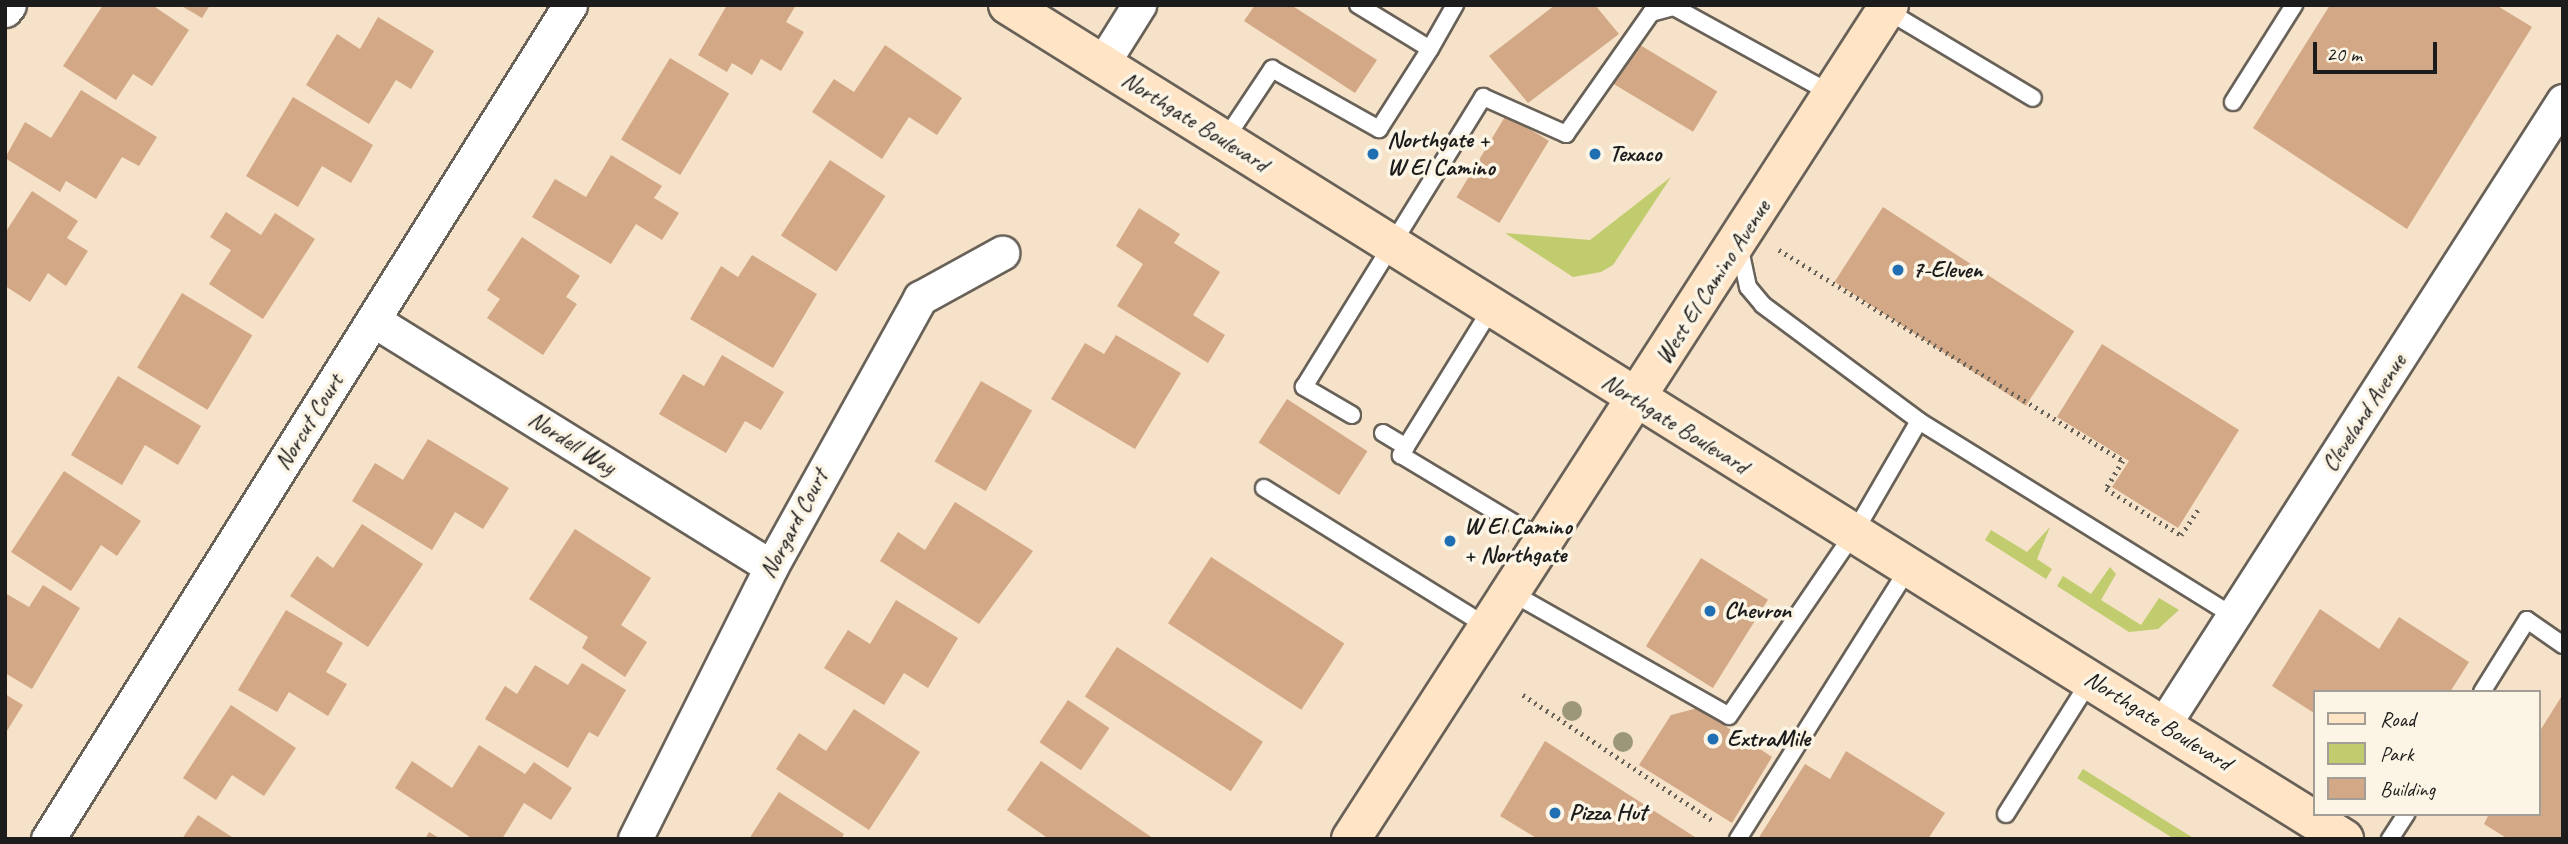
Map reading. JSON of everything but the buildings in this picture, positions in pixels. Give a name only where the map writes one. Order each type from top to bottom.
[{"type":"main road","name":"Northgate Boulevard","points":[[1008,5],[1637,400],[2164,724],[2344,839]]},
{"type":"main road","name":"West El Camino Avenue","points":[[1351,839],[1637,400],[1887,8]]},
{"type":"street","points":[[5,10],[9,5]]},
{"type":"street","name":"Norcut Court","points":[[48,839],[570,5]]},
{"type":"street","points":[[1102,64],[1139,5]]},
{"type":"street","name":"Cleveland Avenue","points":[[2164,724],[2563,101]]},
{"type":"street","name":"Norgard Court","points":[[635,839],[771,567],[920,298],[1002,253]]},
{"type":"street","name":"Nordell Way","points":[[373,320],[771,567]]},
{"type":"lane","points":[[1358,5],[1430,49]]},
{"type":"lane","points":[[1224,141],[1272,69],[1378,129],[1455,5]]},
{"type":"lane","points":[[2233,102],[2294,5]]},
{"type":"lane","points":[[1352,415],[1304,387],[1394,246],[1483,97],[1566,134],[1629,42],[1662,7],[1674,7],[1832,94]]},
{"type":"lane","points":[[1887,8],[2032,98]]},
{"type":"lane","points":[[1738,241],[1748,286],[1763,305],[1919,421],[2234,616]]},
{"type":"lane","points":[[1491,309],[1401,455],[1545,541]]},
{"type":"lane","points":[[1512,593],[1729,716],[1854,533],[1919,421]]},
{"type":"lane","points":[[1383,433],[1406,447]]},
{"type":"lane","points":[[1264,488],[1489,628]]},
{"type":"lane","points":[[1738,839],[1909,567]]},
{"type":"lane","points":[[2483,690],[2527,620],[2563,645]]},
{"type":"lane","points":[[2006,814],[2091,679]]},
{"type":"lane","points":[[2390,839],[2405,816]]},
{"type":"path","points":[[1778,249],[2123,461],[2106,489],[2181,535],[2200,507]]},
{"type":"path","points":[[1523,695],[1716,823]]},
{"type":"green space","points":[[1671,177],[1613,265],[1601,272],[1573,277],[1505,233],[1590,240]]},
{"type":"green space","points":[[2050,527],[2037,559],[2052,569],[2046,579],[1985,540],[1991,530],[2027,552]]},
{"type":"green space","points":[[2110,567],[2116,574],[2101,600],[2141,625],[2159,598],[2179,610],[2158,629],[2129,632],[2057,586],[2063,576],[2091,594]]},
{"type":"green space","points":[[2083,769],[2193,838],[2174,839],[2077,778]]},
{"type":"place","name":"Northgate + W El Camino","points":[[1373,154]]},
{"type":"place","name":"Texaco","points":[[1595,154]]},
{"type":"place","name":"7-Eleven","points":[[1898,270]]},
{"type":"place","name":"W El Camino + Northgate","points":[[1450,541]]},
{"type":"place","name":"Chevron","points":[[1710,611]]},
{"type":"place","name":"ExtraMile","points":[[1713,739]]},
{"type":"place","name":"Pizza Hut","points":[[1555,813]]}]
